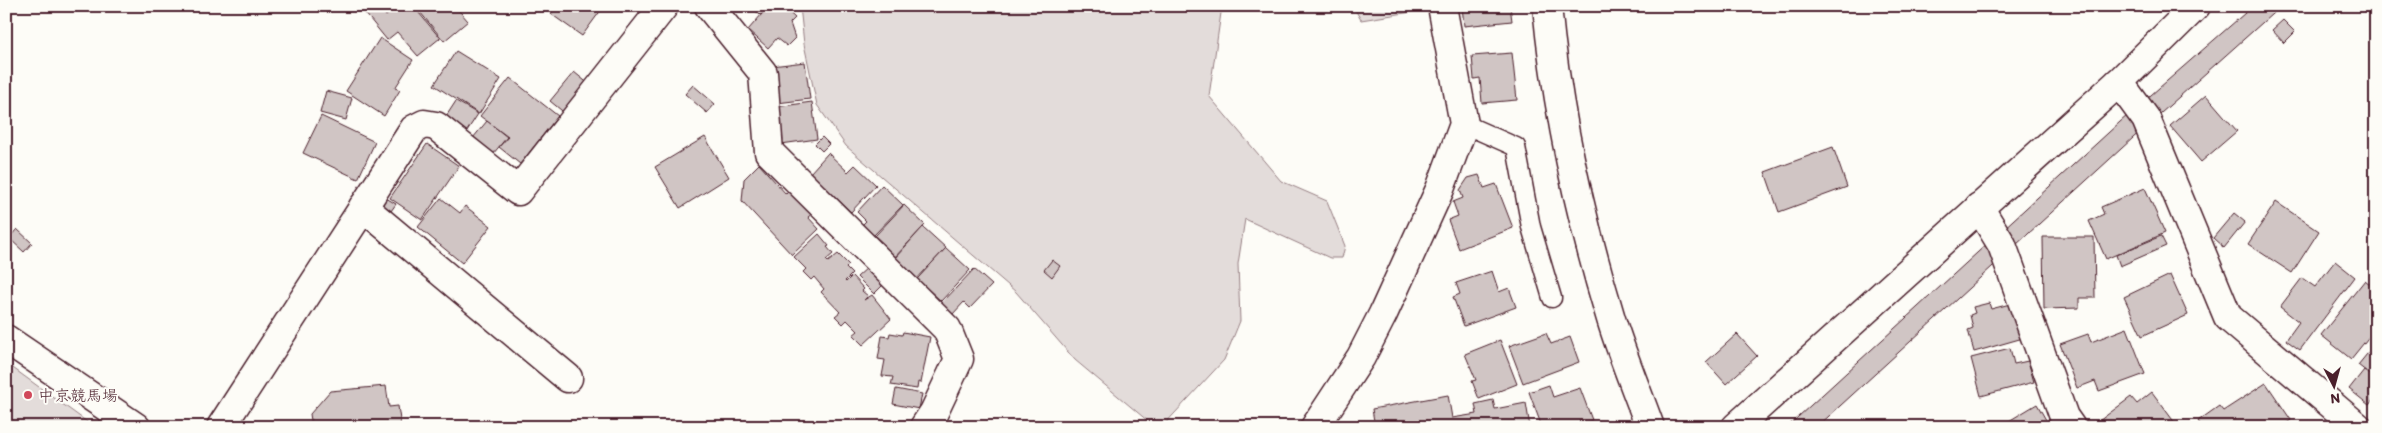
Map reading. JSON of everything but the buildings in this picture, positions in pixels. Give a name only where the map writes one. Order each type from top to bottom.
[{"type":"street","points":[[221,427],[414,129],[424,124],[436,126],[518,191],[664,6]]},
{"type":"street","points":[[709,6],[763,73],[769,152],[947,329],[959,359],[934,412],[924,427]]},
{"type":"street","points":[[1315,427],[1361,356],[1383,314],[1440,189],[1464,124],[1442,6]]},
{"type":"street","points":[[1547,6],[1552,59],[1575,188],[1612,321],[1650,427]]},
{"type":"street","points":[[1736,427],[2119,82],[2196,6]]},
{"type":"street","points":[[2119,82],[2146,119],[2228,317],[2358,427]]},
{"type":"street","points":[[363,207],[568,378]]},
{"type":"street","points":[[1979,207],[2002,245],[2064,417],[2071,427]]},
{"type":"street","points":[[6,339],[136,427]]},
{"type":"lane","points":[[1464,124],[1516,147],[1530,226],[1552,298]]},
{"type":"shaded area","points":[[800,6],[1222,6],[1209,96],[1281,181],[1327,201],[1345,246],[1342,258],[1330,258],[1245,219],[1238,264],[1240,321],[1224,360],[1162,427],[1155,427],[1075,360],[1016,292],[846,146],[817,105],[804,44]]},
{"type":"shaded area","points":[[1353,6],[1423,6],[1424,10],[1361,20]]},
{"type":"shaded area","name":"中京競馬場","points":[[6,363],[94,427],[6,427]]},
{"type":"place","name":"中京競馬場","points":[[28,395]]}]
